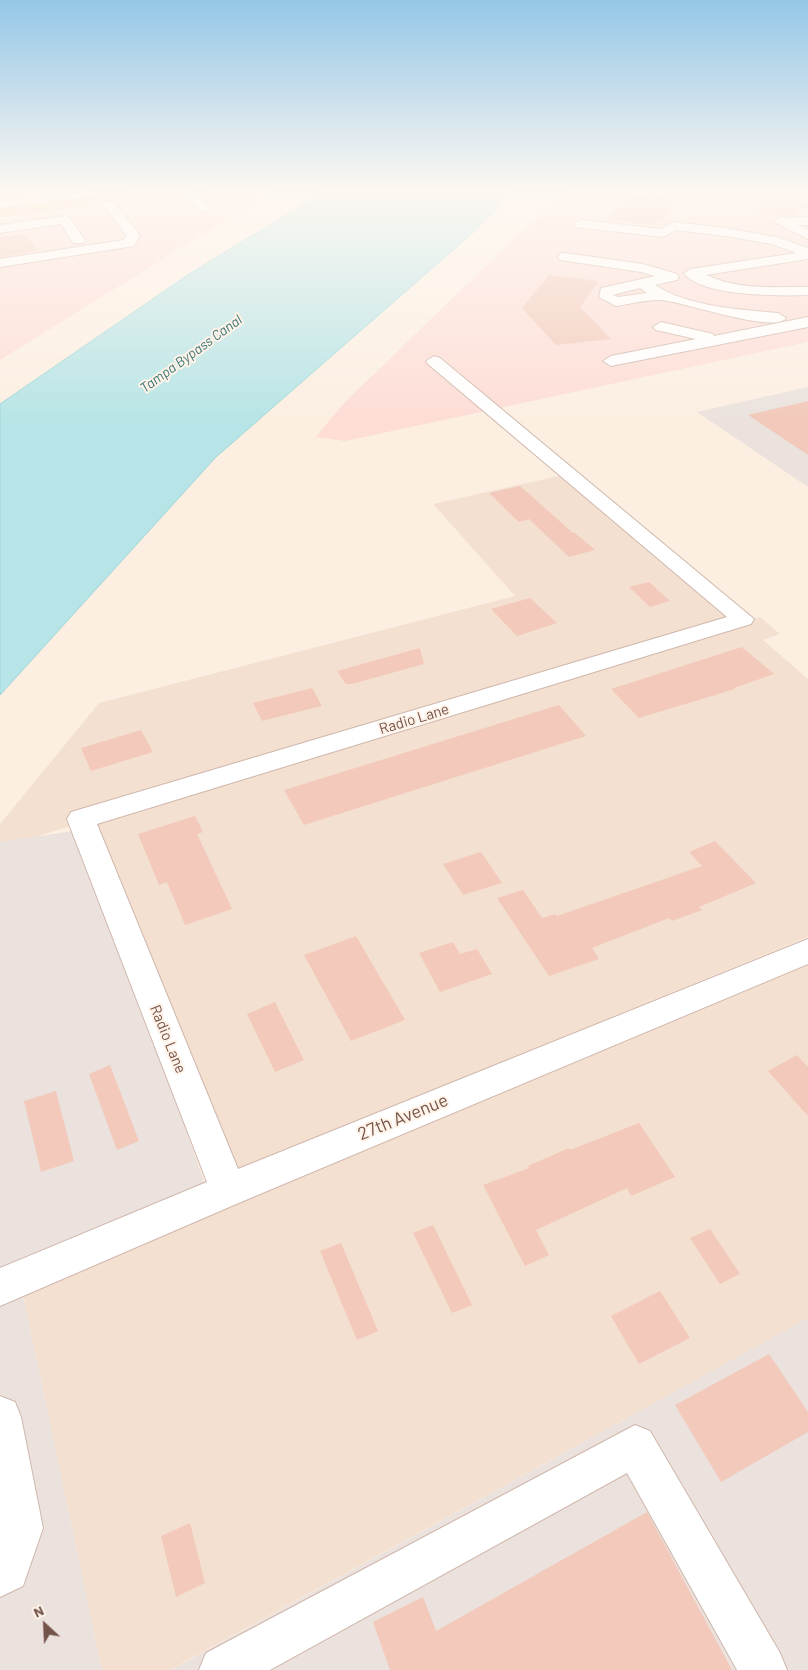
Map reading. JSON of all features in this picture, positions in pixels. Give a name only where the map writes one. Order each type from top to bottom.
[{"type":"street","points":[[636,267],[668,278],[683,287],[750,303],[808,305]]},
{"type":"street","points":[[660,295],[616,302],[606,297],[606,292],[691,273],[735,267]]},
{"type":"street","points":[[691,273],[714,282],[766,292],[808,290]]},
{"type":"street","points":[[799,277],[790,278],[808,290]]},
{"type":"street","points":[[642,283],[660,295],[695,306],[743,316],[795,320],[805,323]]},
{"type":"street","points":[[685,317],[757,332]]},
{"type":"street","points":[[611,361],[805,323]]},
{"type":"street","points":[[661,327],[718,339]]},
{"type":"street","name":"Radio Lane","points":[[228,1190],[81,819],[743,619],[434,361]]},
{"type":"street","name":"27th Avenue","points":[[0,1287],[228,1190],[808,951]]},
{"type":"street","points":[[0,1418],[22,1528],[7,1570],[0,1574]]},
{"type":"street","points":[[223,1670],[635,1446],[763,1670]]},
{"type":"shaded area","points":[[0,267],[150,267],[0,360]]},
{"type":"shaded area","points":[[485,267],[808,267],[808,342],[499,408],[436,357],[425,359],[486,411],[345,441],[316,437],[343,404]]},
{"type":"shaded area","points":[[808,387],[808,487],[697,412]]},
{"type":"shaded area","points":[[563,475],[729,616],[78,811],[71,826],[35,837],[0,842],[0,824],[99,703],[515,596],[433,504]]},
{"type":"shaded area","points":[[760,617],[780,634],[763,640],[808,679],[808,937],[236,1170],[95,824],[750,625],[750,620]]},
{"type":"shaded area","points":[[73,831],[161,1059],[205,1184],[0,1270],[0,842]]},
{"type":"shaded area","points":[[808,964],[808,1318],[170,1670],[102,1670],[23,1295],[233,1204]]},
{"type":"shaded area","points":[[23,1295],[102,1670],[0,1670],[0,1305]]},
{"type":"shaded area","points":[[808,1318],[808,1670],[171,1670]]},
{"type":"water","name":"Tampa Bypass Canal","points":[[201,267],[434,267],[216,457],[0,695],[0,404]]},
{"type":"building","points":[[549,275],[599,281],[580,307],[611,339],[556,345],[522,308]]},
{"type":"building","points":[[808,401],[808,455],[748,415]]},
{"type":"building","points":[[520,486],[595,550],[569,557],[529,519],[519,522],[489,493]]},
{"type":"building","points":[[649,582],[670,601],[650,607],[629,587]]},
{"type":"building","points":[[530,598],[557,623],[517,636],[491,609]]},
{"type":"building","points":[[742,647],[774,674],[735,689],[639,718],[611,689]]},
{"type":"building","points":[[420,648],[424,664],[352,684],[346,684],[337,671]]},
{"type":"building","points":[[312,688],[322,706],[262,721],[253,703]]},
{"type":"building","points":[[559,705],[586,736],[304,825],[284,790]]},
{"type":"building","points":[[141,730],[153,752],[91,771],[81,748]]},
{"type":"building","points":[[195,816],[203,832],[197,834],[232,909],[185,925],[167,882],[159,885],[138,834]]},
{"type":"building","points":[[715,841],[756,883],[699,907],[702,910],[672,921],[669,918],[592,948],[599,959],[549,976],[497,898],[523,890],[542,918],[556,914],[557,916],[702,866],[689,852]]},
{"type":"building","points":[[481,852],[502,883],[463,895],[443,864]]},
{"type":"building","points":[[356,936],[405,1020],[351,1041],[304,955]]},
{"type":"building","points":[[453,942],[460,954],[477,949],[492,974],[440,992],[419,953]]},
{"type":"building","points":[[275,1002],[304,1060],[275,1072],[247,1014]]},
{"type":"building","points":[[797,1055],[808,1067],[808,1116],[768,1071]]},
{"type":"building","points":[[110,1065],[139,1141],[117,1150],[89,1074]]},
{"type":"building","points":[[56,1091],[74,1161],[41,1172],[24,1101]]},
{"type":"building","points":[[639,1123],[675,1177],[631,1196],[627,1188],[536,1230],[549,1255],[525,1266],[483,1185],[529,1168],[528,1166],[569,1148],[570,1150]]},
{"type":"building","points":[[433,1225],[472,1305],[452,1313],[413,1233]]},
{"type":"building","points":[[710,1229],[740,1274],[720,1284],[690,1238]]},
{"type":"building","points":[[341,1243],[378,1331],[357,1340],[320,1251]]},
{"type":"building","points":[[660,1291],[690,1338],[639,1364],[611,1316]]},
{"type":"building","points":[[769,1354],[808,1412],[808,1432],[721,1482],[675,1405]]},
{"type":"building","points":[[647,1512],[732,1670],[390,1670],[373,1622],[423,1597],[436,1631]]},
{"type":"building","points":[[190,1523],[205,1583],[176,1597],[161,1536]]}]
